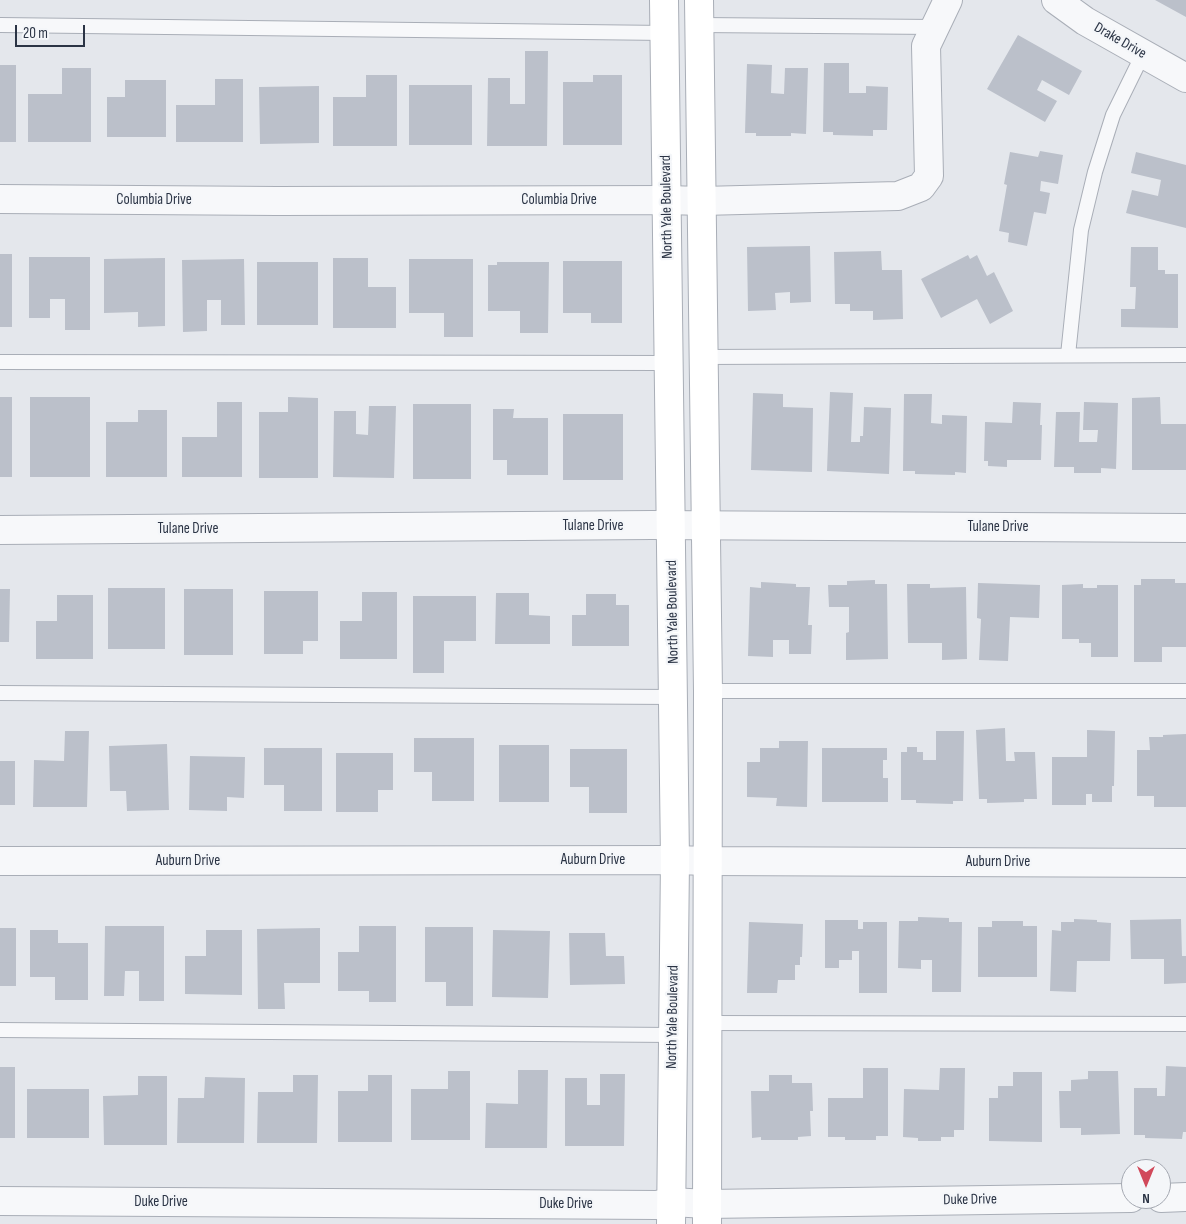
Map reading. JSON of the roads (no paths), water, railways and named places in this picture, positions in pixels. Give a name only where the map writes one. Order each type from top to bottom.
[{"type":"street","name":"North Yale Boulevard","points":[[664,0],[675,860],[671,1213]]},
{"type":"street","name":"Columbia Drive","points":[[0,199],[277,201],[667,200],[702,202],[898,196],[921,187],[929,176],[926,46],[948,0]]},
{"type":"street","name":"Drake Drive","points":[[1056,0],[1085,21],[1186,78]]},
{"type":"street","points":[[700,12],[708,691],[706,1214]]},
{"type":"street","name":"Tulane Drive","points":[[0,530],[672,525],[1186,528]]},
{"type":"street","name":"Auburn Drive","points":[[0,861],[675,860],[1186,863]]},
{"type":"street","points":[[1171,1198],[1186,1197]]},
{"type":"street","name":"Duke Drive","points":[[0,1201],[657,1205],[671,1213],[706,1214],[1121,1198]]},
{"type":"lane","points":[[700,12],[935,27]]},
{"type":"lane","points":[[0,25],[665,32]]},
{"type":"lane","points":[[1068,355],[1081,230],[1113,115],[1143,54]]},
{"type":"lane","points":[[704,357],[1186,355]]},
{"type":"lane","points":[[0,362],[669,363]]},
{"type":"lane","points":[[708,691],[1186,691]]},
{"type":"lane","points":[[0,693],[673,697]]},
{"type":"lane","points":[[707,1023],[1186,1024]]},
{"type":"lane","points":[[0,1030],[673,1035]]}]
